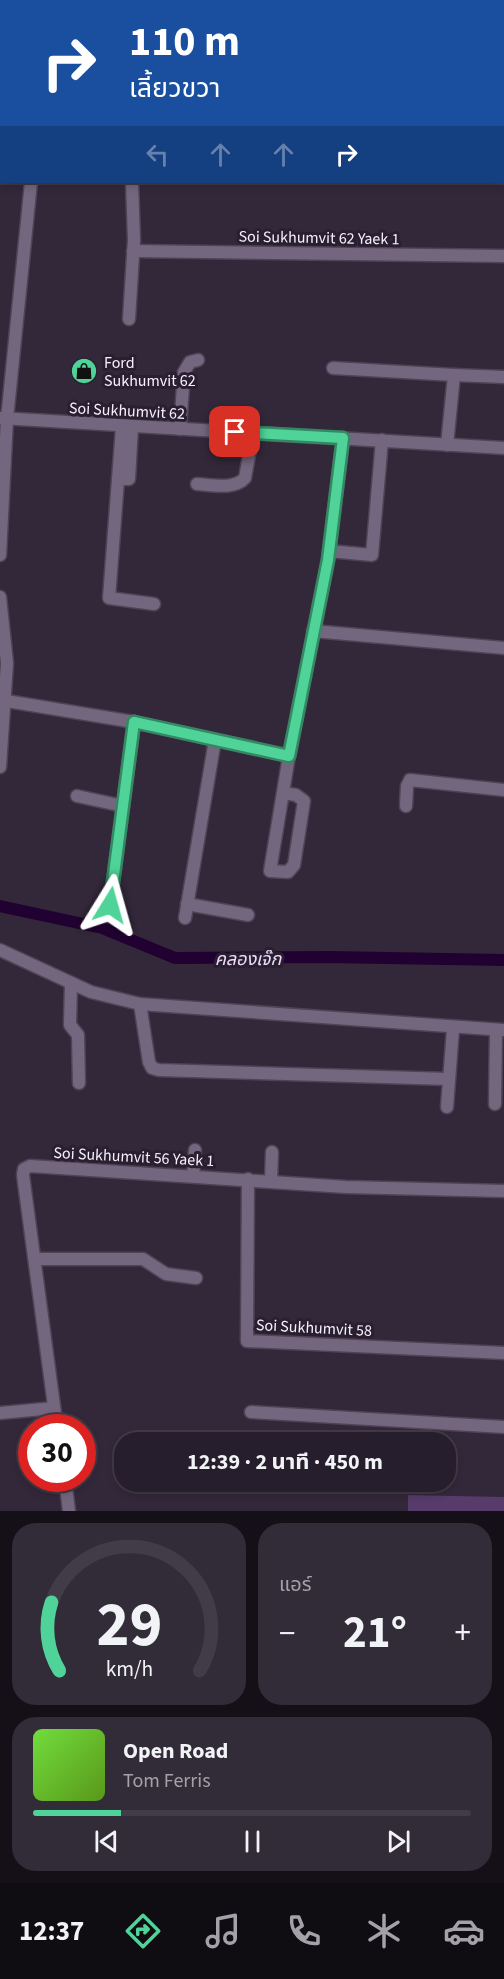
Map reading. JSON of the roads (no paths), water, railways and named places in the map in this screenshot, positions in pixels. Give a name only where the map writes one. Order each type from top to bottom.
[{"type":"street","points":[[0,555],[3,418],[31,183]]},
{"type":"street","points":[[129,319],[133,251],[132,183]]},
{"type":"street","name":"Soi Sukhumvit 62 Yaek 1","points":[[133,251],[504,256]]},
{"type":"street","points":[[180,429],[184,372],[190,362],[198,360]]},
{"type":"street","points":[[333,368],[504,377]]},
{"type":"street","points":[[447,445],[454,375]]},
{"type":"street","name":"Soi Sukhumvit 62","points":[[3,418],[504,448]]},
{"type":"street","points":[[127,427],[118,479],[109,598],[154,604]]},
{"type":"street","points":[[197,484],[231,486],[242,482],[245,478],[254,433]]},
{"type":"street","points":[[283,793],[296,795],[304,801],[294,865],[288,872],[270,871],[289,756],[329,551],[343,438]]},
{"type":"street","points":[[329,551],[372,555],[382,440]]},
{"type":"street","points":[[0,597],[7,663],[0,767]]},
{"type":"street","points":[[313,631],[504,648]]},
{"type":"street","points":[[3,700],[134,722],[289,756]]},
{"type":"street","points":[[110,905],[134,722]]},
{"type":"street","points":[[185,918],[215,740]]},
{"type":"street","points":[[406,806],[407,786],[410,780],[504,790]]},
{"type":"street","points":[[77,796],[123,806]]},
{"type":"street","points":[[187,904],[248,915]]},
{"type":"street","points":[[0,950],[91,992],[140,1004],[453,1029],[500,1030],[495,1104]]},
{"type":"street","points":[[71,983],[70,1025],[78,1035],[79,1083]]},
{"type":"street","points":[[140,1004],[149,1062],[152,1068],[159,1070],[448,1080]]},
{"type":"street","points":[[447,1107],[453,1029]]},
{"type":"street","points":[[194,1176],[195,1150]]},
{"type":"street","points":[[272,1152],[272,1181]]},
{"type":"street","name":"Soi Sukhumvit 56 Yaek 1","points":[[55,1414],[23,1175],[24,1169],[30,1166],[346,1187],[504,1191]]},
{"type":"street","name":"Soi Sukhumvit 58","points":[[248,1179],[247,1341],[504,1353]]},
{"type":"street","points":[[35,1259],[143,1259],[166,1274],[196,1278]]},
{"type":"street","points":[[0,1413],[54,1408]]},
{"type":"street","points":[[251,1412],[504,1427]]},
{"type":"street","points":[[66,1492],[69,1511]]},
{"type":"waterway","name":"คลองเจ๊ก","points":[[0,906],[102,928],[175,958],[329,957],[504,960]]},
{"type":"place","name":"Ford Sukhumvit 62","points":[[84,371]]}]
